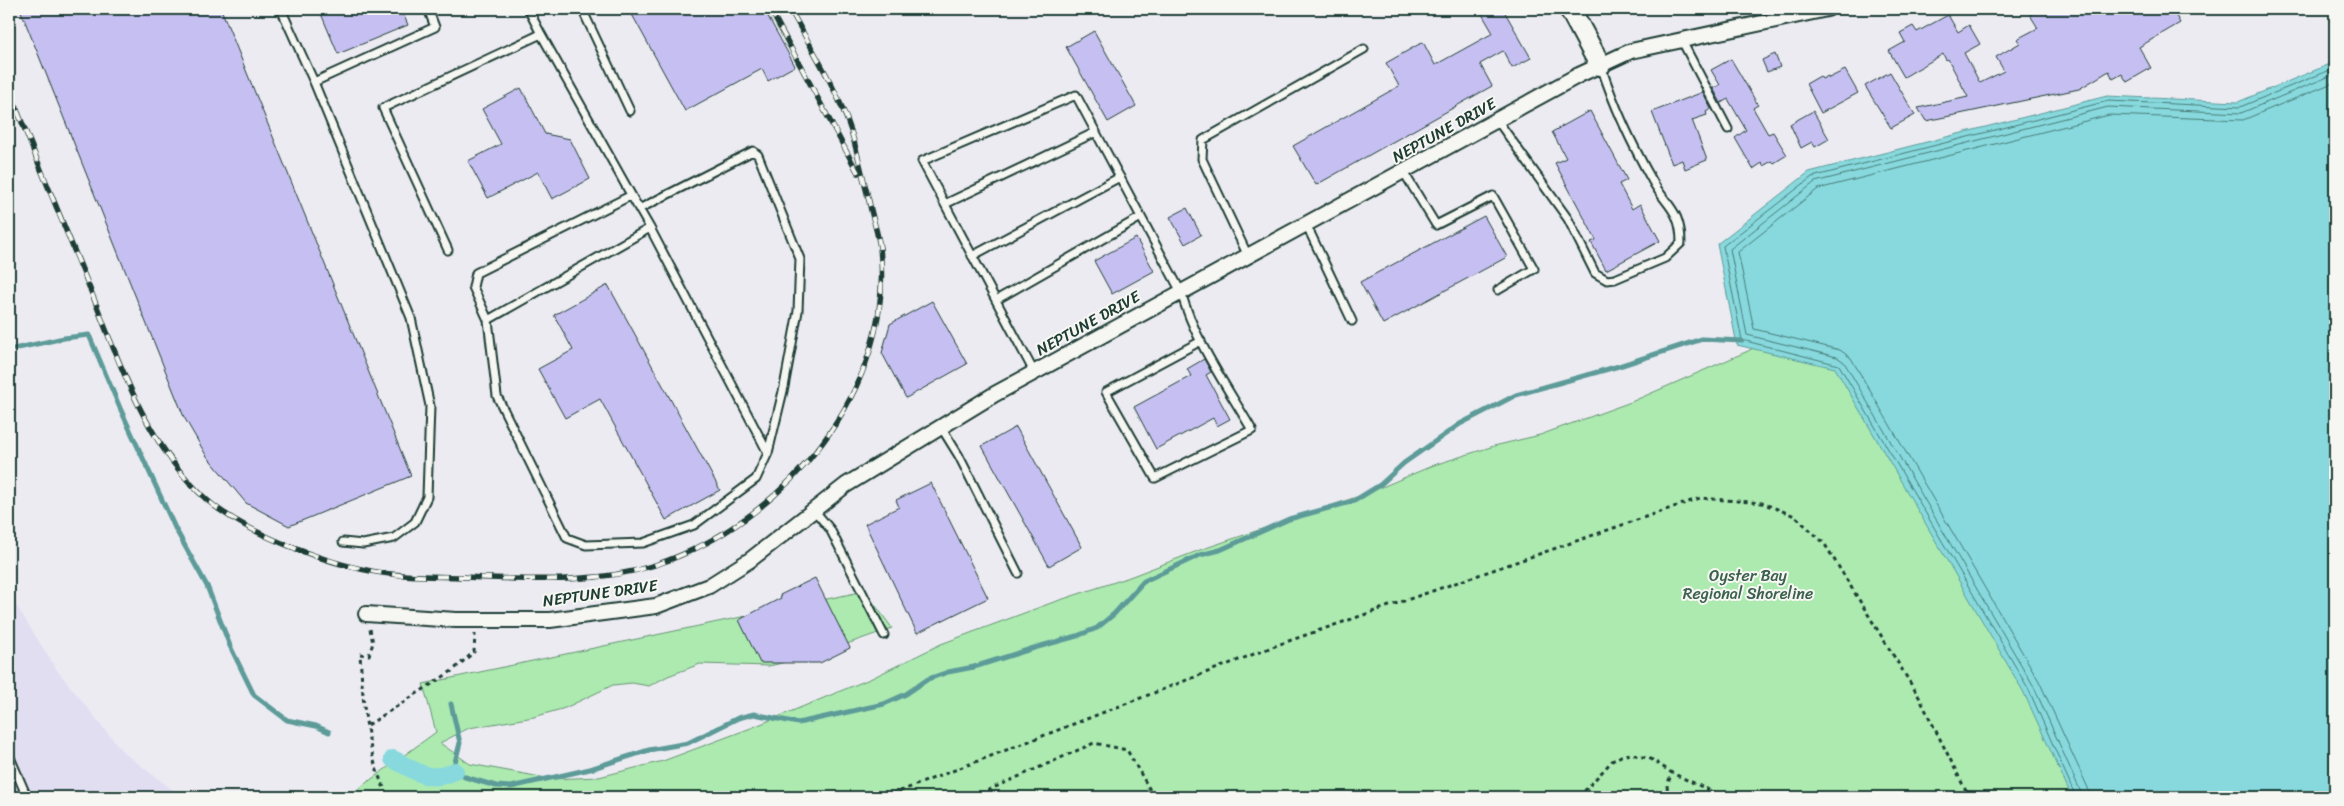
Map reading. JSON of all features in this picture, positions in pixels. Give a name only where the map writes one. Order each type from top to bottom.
[{"type":"street","points":[[1570,9],[1600,65]]},
{"type":"street","name":"NEPTUNE DRIVE","points":[[366,614],[476,620],[550,620],[656,606],[708,586],[750,560],[846,485],[1034,372],[1600,65],[1631,51],[1803,11],[1827,9]]},
{"type":"lane","points":[[281,9],[314,82],[411,318],[430,406],[427,497],[415,522],[394,538],[363,544],[343,542]]},
{"type":"lane","points":[[314,82],[435,27],[428,9]]},
{"type":"lane","points":[[528,9],[630,196],[650,228],[768,453]]},
{"type":"lane","points":[[582,9],[630,111]]},
{"type":"lane","points":[[448,250],[383,108],[541,34]]},
{"type":"lane","points":[[1682,40],[1728,129]]},
{"type":"lane","points":[[1248,256],[1202,159],[1203,140],[1364,49]]},
{"type":"lane","points":[[1497,120],[1568,218],[1595,273],[1607,280],[1615,279],[1665,258],[1681,243],[1681,230],[1677,216],[1654,183],[1612,99],[1600,65]]},
{"type":"lane","points":[[1034,372],[922,162],[1076,95],[1182,292],[1188,316],[1200,340],[1252,430],[1155,478],[1106,392],[1200,340]]},
{"type":"lane","points":[[945,204],[1096,132]]},
{"type":"lane","points":[[630,196],[476,273],[473,287],[488,320],[497,396],[567,538],[586,545],[643,543],[694,525],[756,480],[768,453],[798,311],[800,259],[758,155],[753,151],[639,209]]},
{"type":"lane","points":[[1403,171],[1436,225],[1493,196],[1534,269],[1498,290]]},
{"type":"lane","points":[[972,256],[1120,177]]},
{"type":"lane","points":[[996,300],[1141,217]]},
{"type":"lane","points":[[1306,224],[1352,321]]},
{"type":"lane","points":[[488,320],[650,228]]},
{"type":"lane","points":[[941,427],[959,456],[1018,573]]},
{"type":"lane","points":[[814,510],[830,529],[884,635]]},
{"type":"lane","points":[[9,756],[27,797]]},
{"type":"path","points":[[885,797],[1280,644],[1700,498],[1762,503],[1795,516],[1824,543],[1919,697],[1969,797]]},
{"type":"path","points":[[366,614],[373,643],[369,655],[360,654],[368,725],[378,772],[389,797]]},
{"type":"path","points":[[368,725],[452,671],[474,652],[476,620]]},
{"type":"path","points":[[973,797],[1094,743],[1127,750],[1154,797]]},
{"type":"path","points":[[1579,797],[1604,769],[1621,756],[1642,755],[1672,773],[1724,797]]},
{"type":"path","points":[[1668,797],[1667,786],[1672,773]]},
{"type":"shaded area","points":[[9,594],[57,670],[123,752],[182,797],[9,797]]},
{"type":"green space","name":"Oyster Bay Regional Shoreline","points":[[1802,318],[1834,320],[2089,797],[347,797],[436,732],[423,684],[865,591],[892,628],[813,656],[769,666],[700,664],[668,676],[649,686],[632,683],[613,685],[565,708],[534,717],[469,728],[440,743],[470,764],[552,779],[599,777],[663,761],[751,728],[872,678],[941,644],[1051,603],[1368,493],[1434,465],[1494,446],[1540,435],[1631,402],[1748,351]]},
{"type":"water","points":[[2335,62],[2335,797],[2072,797],[2023,691],[1835,368],[1737,345],[1717,244],[1809,172],[2107,96],[2238,102]]},
{"type":"building","points":[[20,9],[221,9],[411,476],[289,526],[246,503],[206,455],[184,417]]},
{"type":"building","points":[[319,9],[401,9],[408,25],[338,54]]},
{"type":"building","points":[[629,9],[764,9],[795,66],[768,81],[762,69],[685,111]]},
{"type":"building","points":[[1479,9],[1503,9],[1531,58],[1512,68],[1503,51],[1480,64],[1492,86],[1316,185],[1293,146],[1399,86],[1386,63],[1423,42],[1435,65],[1493,33]]},
{"type":"building","points":[[2040,9],[2120,9],[2123,15],[2134,9],[2172,9],[2180,23],[2139,47],[2151,68],[2127,82],[2122,74],[2113,79],[2109,71],[2079,89],[1926,121],[1918,108],[1968,97],[1948,59],[1946,60],[1943,54],[1904,77],[1889,51],[1905,42],[1900,33],[1913,26],[1917,32],[1948,15],[1958,32],[1969,25],[1980,44],[1964,53],[1980,83],[2004,71],[1996,57],[2020,43],[2017,39],[2038,28],[2030,15]]},
{"type":"building","points":[[1094,31],[1136,106],[1108,122],[1066,47]]},
{"type":"building","points":[[1775,54],[1780,67],[1767,72],[1762,60]]},
{"type":"building","points":[[1731,59],[1758,105],[1753,108],[1768,134],[1773,132],[1787,155],[1774,163],[1772,161],[1763,166],[1762,163],[1753,169],[1735,138],[1746,130],[1728,99],[1721,103],[1713,88],[1720,85],[1711,70]]},
{"type":"building","points":[[1845,70],[1858,93],[1821,113],[1806,84],[1820,76],[1822,79],[1828,76],[1829,78]]},
{"type":"building","points":[[1890,72],[1915,115],[1891,128],[1865,86]]},
{"type":"building","points":[[521,88],[545,134],[570,139],[590,179],[552,199],[538,172],[488,198],[468,161],[501,144],[482,109]]},
{"type":"building","points":[[1703,92],[1711,109],[1706,112],[1707,115],[1692,120],[1707,160],[1685,169],[1682,160],[1672,164],[1652,112]]},
{"type":"building","points":[[1590,111],[1627,180],[1619,184],[1632,209],[1640,204],[1660,241],[1606,270],[1591,242],[1596,240],[1555,163],[1566,158],[1552,132]]},
{"type":"building","points":[[1813,111],[1829,139],[1815,147],[1812,142],[1801,148],[1790,124]]},
{"type":"building","points":[[1187,208],[1201,235],[1185,244],[1170,217]]},
{"type":"building","points":[[1484,216],[1507,257],[1383,324],[1360,282]]},
{"type":"building","points":[[1136,238],[1154,271],[1112,294],[1094,261]]},
{"type":"building","points":[[608,285],[720,490],[666,520],[600,399],[565,418],[538,369],[573,350],[554,315]]},
{"type":"building","points":[[932,301],[967,364],[906,398],[882,353],[890,324]]},
{"type":"building","points":[[1204,359],[1211,372],[1206,375],[1230,419],[1217,426],[1213,418],[1156,449],[1134,407],[1191,376],[1187,369]]},
{"type":"building","points":[[1016,427],[1082,547],[1049,566],[982,446]]},
{"type":"building","points":[[931,483],[988,598],[917,633],[865,524],[899,507],[896,500]]},
{"type":"building","points":[[815,578],[850,648],[820,663],[760,663],[739,620],[781,598],[780,595]]},
{"type":"waterway","points":[[9,350],[64,338],[89,335],[175,528],[207,586],[230,646],[254,695],[287,720],[316,726],[329,732]]},
{"type":"waterway","points":[[451,704],[460,743],[454,766],[455,771],[465,777],[496,786],[511,787],[590,769],[649,750],[688,743],[738,718],[754,714],[798,723],[884,704],[906,694],[928,679],[1077,636],[1097,628],[1114,614],[1144,581],[1200,555],[1220,550],[1289,519],[1354,501],[1380,485],[1404,463],[1460,424],[1516,395],[1619,366],[1702,339],[1742,341]]},
{"type":"waterway","points":[[393,759],[430,776],[446,775],[455,771]]},
{"type":"railway","points":[[770,9],[858,173]]},
{"type":"railway","points":[[9,90],[136,399],[166,453],[207,500],[244,525],[291,547],[339,563],[383,573],[413,576],[536,579],[608,576],[655,565],[702,545],[747,518],[787,483],[822,444],[850,399],[870,351],[880,300],[880,248],[878,237],[856,148],[839,99],[790,9]]}]
